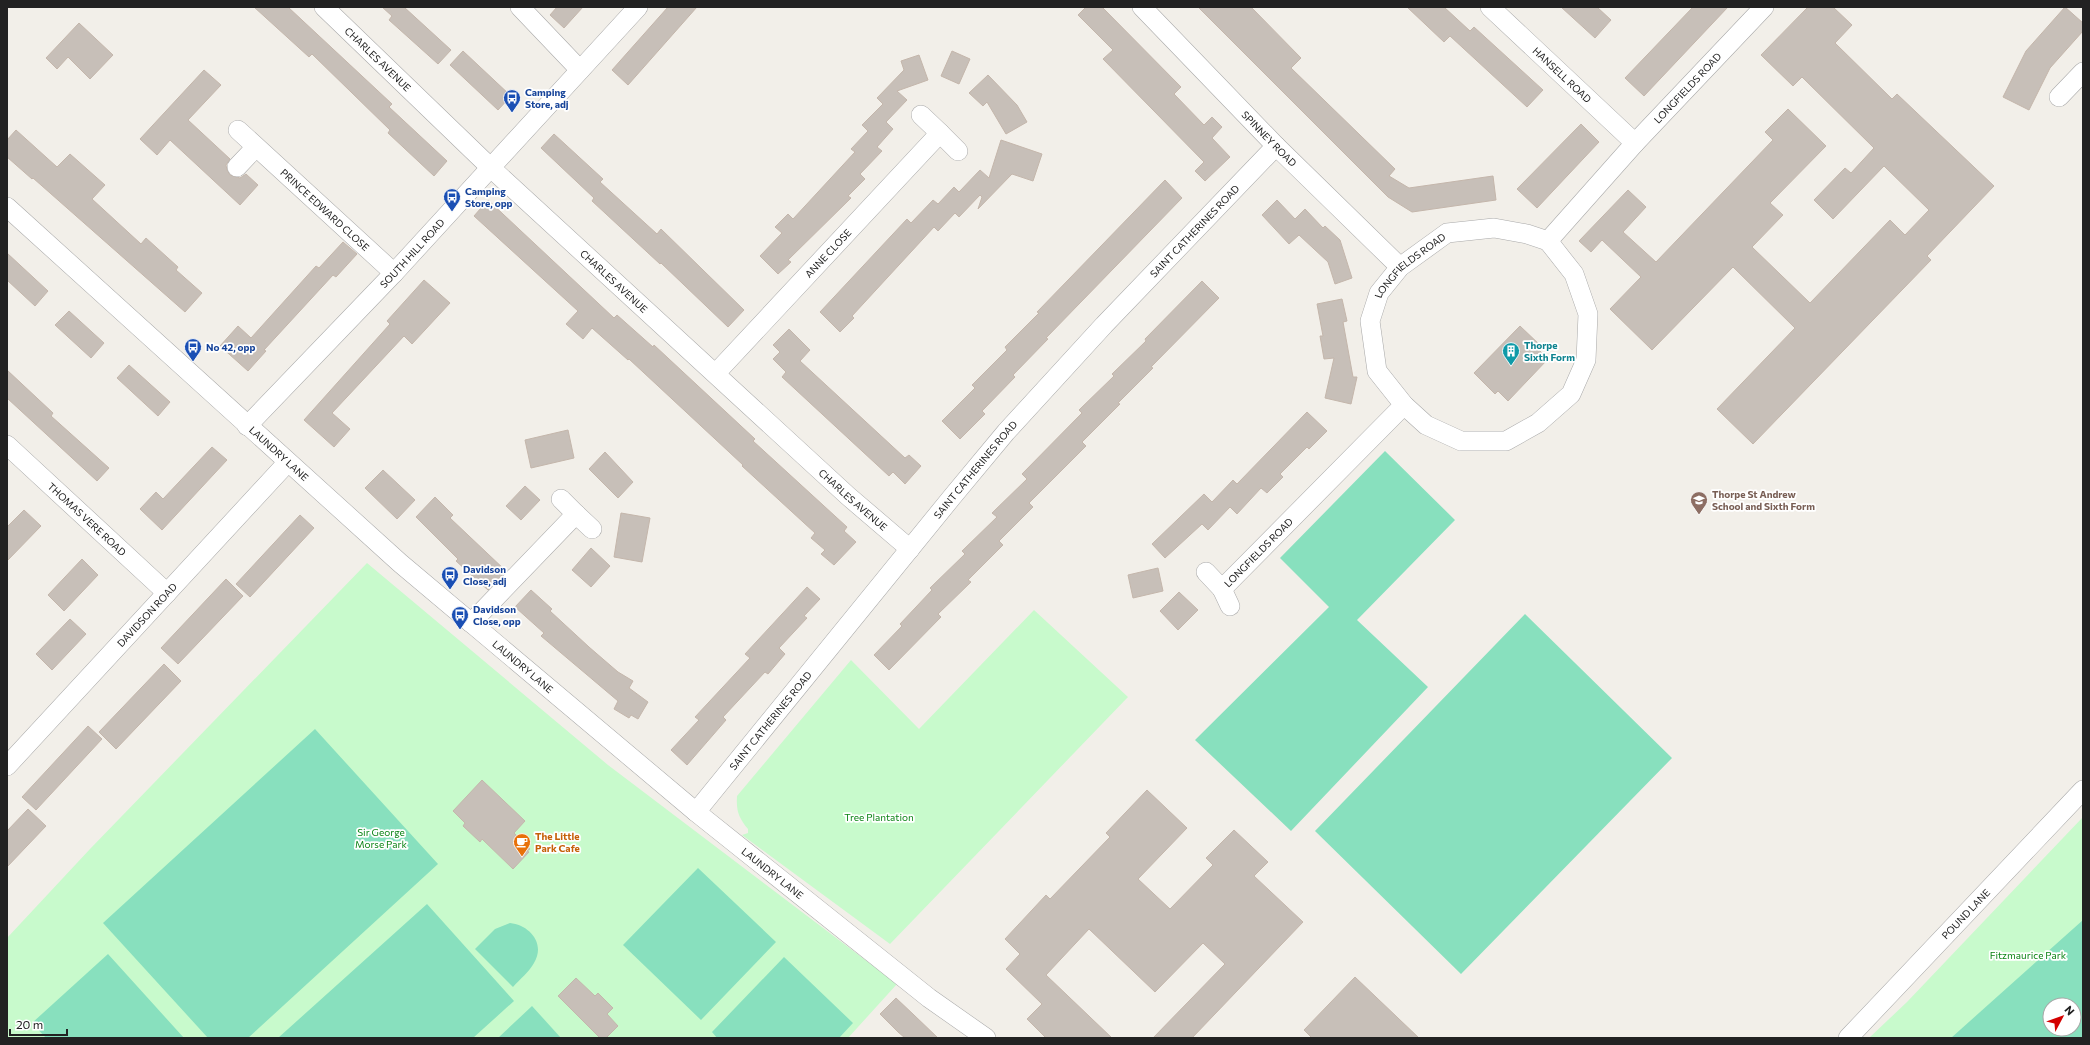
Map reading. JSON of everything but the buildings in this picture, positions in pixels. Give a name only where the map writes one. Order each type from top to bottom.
[{"type":"street","name":"CHARLES AVENUE","points":[[324,7],[491,168],[716,373],[848,496],[910,549]]},
{"type":"street","points":[[520,7],[580,70]]},
{"type":"street","name":"SOUTH HILL ROAD","points":[[247,426],[394,273],[638,7]]},
{"type":"street","name":"SPINNEY ROAD","points":[[1142,7],[1276,146],[1400,267]]},
{"type":"street","name":"HANSELL ROAD","points":[[1490,7],[1635,143]]},
{"type":"street","name":"LONGFIELDS ROAD","points":[[1206,572],[1226,598],[1404,404],[1377,371],[1370,322],[1379,293],[1400,267],[1447,233],[1494,228],[1527,234],[1548,240],[1635,143],[1764,7]]},
{"type":"street","points":[[2059,97],[2083,72]]},
{"type":"street","points":[[921,115],[958,151]]},
{"type":"street","name":"PRINCE EDWARD CLOSE","points":[[238,130],[394,273]]},
{"type":"street","name":"ANNE CLOSE","points":[[716,373],[940,133]]},
{"type":"street","name":"SAINT CATHERINES ROAD","points":[[696,812],[952,497],[1011,427],[1104,325],[1276,146]]},
{"type":"street","points":[[237,167],[256,147]]},
{"type":"street","name":"LAUNDRY LANE","points":[[7,207],[287,463],[400,564],[696,812],[929,998],[986,1038]]},
{"type":"street","points":[[1404,404],[1426,425],[1461,441],[1506,441],[1538,423],[1571,394],[1586,360],[1588,314],[1574,274],[1548,240]]},
{"type":"street","name":"THOMAS VERE ROAD","points":[[7,445],[167,593]]},
{"type":"street","name":"DAVIDSON ROAD","points":[[9,760],[167,593],[287,463]]},
{"type":"street","points":[[561,499],[592,529]]},
{"type":"street","points":[[471,623],[576,514]]},
{"type":"street","name":"POUND LANE","points":[[1848,1038],[2083,790]]},
{"type":"green space","points":[[1385,451],[1455,520],[1357,620],[1428,687],[1291,831],[1195,740],[1329,607],[1280,558]]},
{"type":"green space","name":"Sir George Morse Park","points":[[367,563],[608,765],[897,984],[848,1038],[7,1038],[7,938],[90,849]]},
{"type":"green space","name":"Tree Plantation","points":[[1034,610],[1128,697],[890,944],[742,835],[748,833],[748,829],[739,814],[737,796],[851,660],[919,729]]},
{"type":"green space","points":[[1525,614],[1672,758],[1461,974],[1315,831]]},
{"type":"green space","points":[[315,729],[438,864],[248,1038],[208,1038],[103,923]]},
{"type":"green space","name":"Fitzmaurice Park","points":[[2083,817],[2083,1038],[1869,1038],[1907,1002]]},
{"type":"green space","points":[[698,868],[776,942],[701,1020],[623,945]]},
{"type":"green space","points":[[427,904],[514,1001],[473,1038],[278,1038]]},
{"type":"green space","points":[[2083,920],[2083,1038],[1951,1038]]},
{"type":"green space","points":[[510,923],[517,924],[529,931],[537,942],[538,949],[534,963],[513,987],[475,949],[495,929]]},
{"type":"green space","points":[[108,954],[184,1038],[46,1038],[32,1023]]},
{"type":"green space","points":[[784,957],[853,1023],[839,1038],[717,1038],[712,1032]]},
{"type":"green space","points":[[532,1006],[561,1038],[498,1038]]},
{"type":"place","name":"Camping Store, adj","points":[[512,113]]},
{"type":"place","name":"Camping Store, opp","points":[[452,212]]},
{"type":"place","name":"No 42, opp","points":[[193,362]]},
{"type":"place","name":"Thorpe Sixth Form","points":[[1511,366]]},
{"type":"place","name":"Thorpe St Andrew School and Sixth Form","points":[[1699,515]]},
{"type":"place","name":"Davidson Close, adj","points":[[450,590]]},
{"type":"place","name":"Davidson Close, opp","points":[[460,630]]},
{"type":"place","name":"The Little Park Cafe","points":[[522,857]]}]
